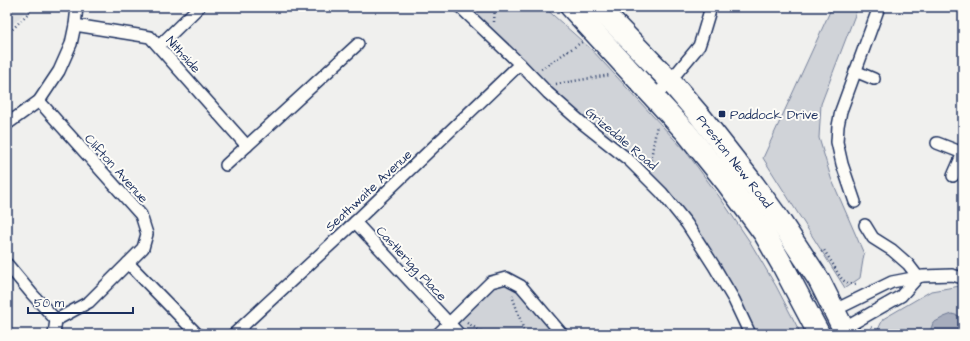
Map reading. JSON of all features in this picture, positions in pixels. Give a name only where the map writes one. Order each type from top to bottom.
[{"type":"highway","name":"Preston New Road","points":[[571,7],[686,132],[727,183],[764,234],[806,310],[834,327]]},
{"type":"highway","name":"Preston New Road","points":[[598,7],[670,81],[700,116],[754,185],[819,280],[834,327]]},
{"type":"street","points":[[7,124],[39,101],[59,71],[71,44],[75,25],[76,7]]},
{"type":"street","points":[[159,46],[199,7]]},
{"type":"street","name":"Grizedale Road","points":[[460,7],[520,64],[548,94],[630,161],[662,193],[686,224],[710,260],[734,300],[750,334]]},
{"type":"street","points":[[657,101],[670,81],[698,46],[711,7]]},
{"type":"street","points":[[855,202],[842,164],[837,142],[838,126],[841,111],[855,71],[880,7]]},
{"type":"street","name":"Nithside","points":[[75,25],[150,37],[247,146]]},
{"type":"street","points":[[226,165],[358,44]]},
{"type":"street","name":"Seathwaite Avenue","points":[[234,334],[355,222],[520,64]]},
{"type":"street","points":[[855,71],[874,79]]},
{"type":"street","name":"Clifton Avenue","points":[[39,101],[141,216],[148,234],[143,248],[89,302],[56,320]]},
{"type":"street","points":[[937,143],[963,153],[953,176]]},
{"type":"street","name":"Castlerigg Place","points":[[355,222],[452,320],[459,334]]},
{"type":"street","points":[[865,225],[873,238],[892,250],[908,264],[918,277]]},
{"type":"street","points":[[7,264],[56,320],[54,334]]},
{"type":"street","points":[[128,264],[197,334]]},
{"type":"street","points":[[834,327],[881,287],[892,282],[923,276],[952,275],[963,278]]},
{"type":"street","points":[[834,327],[901,296],[918,277]]},
{"type":"street","points":[[438,334],[491,282],[506,278],[520,286],[562,334]]},
{"type":"path","points":[[7,35],[34,7]]},
{"type":"path","points":[[532,76],[595,33]]},
{"type":"path","points":[[542,87],[631,71]]},
{"type":"path","points":[[648,178],[657,101]]},
{"type":"path","points":[[806,260],[824,250],[841,278],[847,283],[853,285],[872,278],[876,280],[881,287]]},
{"type":"path","points":[[506,278],[525,334]]},
{"type":"path","points":[[452,320],[486,334]]},
{"type":"shaded area","points":[[7,7],[30,7],[7,31]]},
{"type":"shaded area","points":[[460,7],[544,7],[592,50],[687,153],[721,199],[750,242],[776,286],[801,334],[750,334],[734,300],[662,193]]},
{"type":"shaded area","points":[[832,7],[858,7],[821,104],[819,138],[831,178],[864,254],[860,278],[845,288],[763,158]]},
{"type":"shaded area","points":[[506,278],[562,334],[459,334],[449,323],[491,282]]},
{"type":"shaded area","points":[[960,286],[963,287],[963,334],[876,334],[883,319],[931,291]]},
{"type":"water","points":[[952,314],[963,318],[963,334],[929,334],[933,323]]},
{"type":"place","name":"Paddock Drive","points":[[722,114]]}]
